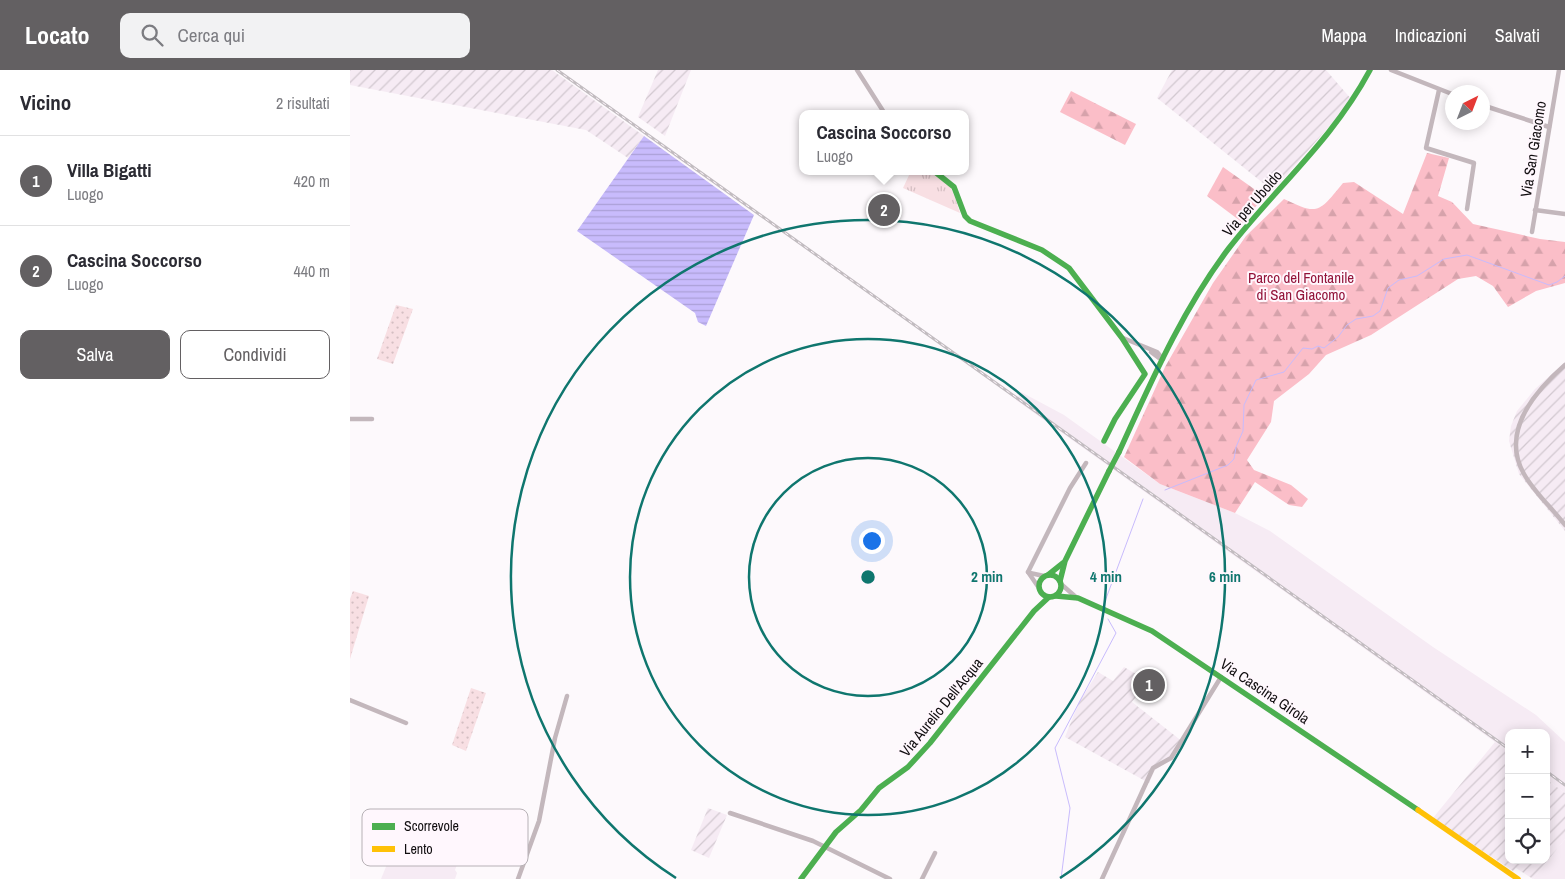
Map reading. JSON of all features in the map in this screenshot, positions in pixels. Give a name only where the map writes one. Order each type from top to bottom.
[{"type":"street","points":[[857,70],[882,110]]},
{"type":"street","name":"Via per Uboldo","points":[[1163,359],[1188,311],[1217,265],[1245,229],[1341,120],[1357,97],[1370,70]]},
{"type":"street","points":[[1391,70],[1445,92]]},
{"type":"street","name":"Via San Giacomo","points":[[1532,232],[1559,70]]},
{"type":"street","points":[[1439,90],[1426,148],[1474,163],[1467,209]]},
{"type":"street","points":[[1490,108],[1549,127]]},
{"type":"street","points":[[939,175],[954,187],[965,216],[970,220],[1042,250],[1069,268],[1122,338],[1145,374],[1116,419],[1104,442]]},
{"type":"street","points":[[1535,210],[1565,214]]},
{"type":"street","points":[[1028,572],[1040,590],[1049,598],[1056,596],[1060,591],[1065,561],[1163,359],[1157,352],[1151,352],[1122,338]]},
{"type":"street","points":[[1565,365],[1534,399],[1521,417],[1515,435],[1516,451],[1524,473],[1565,525]]},
{"type":"street","points":[[350,419],[372,419]]},
{"type":"street","points":[[1028,572],[1070,488],[1086,463]]},
{"type":"street","points":[[1040,590],[1040,581],[1065,561]]},
{"type":"street","points":[[1028,572],[1046,576],[1054,575],[1061,583]]},
{"type":"street","name":"Via Cascina Girola","points":[[1061,583],[1078,598],[1152,631],[1518,879]]},
{"type":"street","name":"Via Aurelio Dell'Acqua","points":[[1034,610],[1040,590]]},
{"type":"street","name":"Via Cascina Girola","points":[[1056,596],[1078,598]]},
{"type":"street","name":"Via Aurelio Dell'Acqua","points":[[801,879],[823,846],[843,824],[861,810],[879,788],[908,767],[926,748],[1034,610],[1049,598]]},
{"type":"street","points":[[1102,879],[1153,768],[1171,758],[1221,677]]},
{"type":"street","points":[[528,851],[539,821],[555,738],[568,696]]},
{"type":"street","points":[[350,700],[406,723]]},
{"type":"street","points":[[730,813],[802,836],[890,879]]},
{"type":"street","points":[[922,879],[935,853]]},
{"type":"street","points":[[518,879],[523,866]]},
{"type":"shaded area","points":[[350,70],[552,70],[644,136],[628,158],[586,130],[350,85]]},
{"type":"shaded area","points":[[658,70],[691,70],[665,136],[638,117]]},
{"type":"shaded area","points":[[1172,70],[1326,70],[1352,100],[1273,191],[1157,98]]},
{"type":"shaded area","points":[[644,136],[754,215],[706,326],[698,322],[695,313],[577,231]]},
{"type":"shaded area","points":[[1565,362],[1565,531],[1519,474],[1509,441],[1511,426],[1517,411],[1535,389]]},
{"type":"shaded area","points":[[1021,392],[1064,415],[1160,484],[1235,513],[1270,531],[1433,647],[1536,715],[1565,742],[1565,793],[1550,782],[1550,729],[1505,729],[1505,749],[1016,400]]},
{"type":"shaded area","points":[[1124,667],[1148,681],[1132,702],[1183,742],[1172,759],[1155,770],[1149,783],[1065,737],[1079,702],[1098,672],[1113,681]]},
{"type":"shaded area","points":[[1495,742],[1505,749],[1505,864],[1545,864],[1533,879],[1516,868],[1513,871],[1433,818]]},
{"type":"shaded area","points":[[1550,782],[1565,793],[1565,839],[1550,858]]},
{"type":"shaded area","points":[[708,808],[727,815],[709,858],[691,850]]},
{"type":"shaded area","points":[[1565,839],[1565,879],[1533,879],[1545,864],[1550,864],[1550,858]]},
{"type":"shaded area","points":[[386,866],[456,866],[455,879],[381,879]]},
{"type":"green space","points":[[1071,91],[1136,124],[1125,145],[1060,112]]},
{"type":"green space","name":"Parco del Fontanile di San Giacomo","points":[[1427,153],[1449,158],[1438,196],[1452,202],[1473,224],[1540,239],[1565,242],[1565,283],[1536,291],[1508,307],[1493,286],[1476,276],[1458,279],[1371,335],[1326,355],[1309,374],[1274,401],[1271,422],[1247,460],[1254,470],[1291,485],[1308,499],[1302,507],[1289,505],[1255,482],[1235,513],[1160,484],[1124,457],[1165,367],[1213,283],[1246,236],[1284,199],[1305,208],[1318,208],[1329,200],[1343,183],[1354,182],[1403,214]]},
{"type":"green space","points":[[1223,167],[1264,196],[1243,223],[1207,196]]},
{"type":"green space","points":[[909,175],[940,176],[950,186],[960,213],[903,188]]},
{"type":"green space","points":[[396,305],[413,309],[393,364],[377,359]]},
{"type":"green space","points":[[353,591],[369,596],[350,659],[350,599]]},
{"type":"green space","points":[[471,688],[486,693],[466,751],[452,745]]},
{"type":"waterway","points":[[1165,490],[1228,465],[1234,459],[1236,447],[1243,431],[1244,405],[1256,380],[1284,372],[1303,348],[1312,349],[1318,346],[1324,348],[1338,337],[1347,325],[1356,319],[1373,316],[1380,311],[1388,288],[1399,280],[1417,276],[1444,259],[1467,255],[1549,285],[1565,276]]},
{"type":"waterway","points":[[1104,604],[1143,499]]},
{"type":"waterway","points":[[1061,879],[1070,808],[1055,748],[1116,633],[1108,619]]},
{"type":"railway","points":[[557,70],[1505,746]]},
{"type":"railway","points":[[1550,774],[1565,785]]},
{"type":"traffic: fast","points":[[1119,452],[1168,347],[1196,296],[1247,225],[1339,119],[1370,70]]},
{"type":"traffic: fast","points":[[939,175],[954,187],[965,216],[970,221],[1042,250],[1069,268],[1122,338],[1145,374],[1115,419],[1104,441]]},
{"type":"traffic: fast","points":[[1109,471],[1119,452]]},
{"type":"traffic: fast","points":[[1060,581],[1065,561],[1109,471]]},
{"type":"traffic: fast","points":[[1048,575],[1063,563]]},
{"type":"traffic: fast","points":[[1050,575],[1058,578],[1061,586],[1058,594],[1050,597],[1042,594],[1039,586],[1042,578],[1050,575]]},
{"type":"traffic: fast","points":[[1056,596],[1078,598],[1152,631],[1418,810]]},
{"type":"traffic: fast","points":[[801,879],[836,832],[861,810],[879,788],[908,767],[930,743],[1034,611],[1049,597]]},
{"type":"traffic: slow","points":[[1418,810],[1518,879]]},
{"type":"place","name":"Cascina Soccorso","points":[[884,210]]},
{"type":"place","name":"Villa Bigatti","points":[[1149,685]]}]
